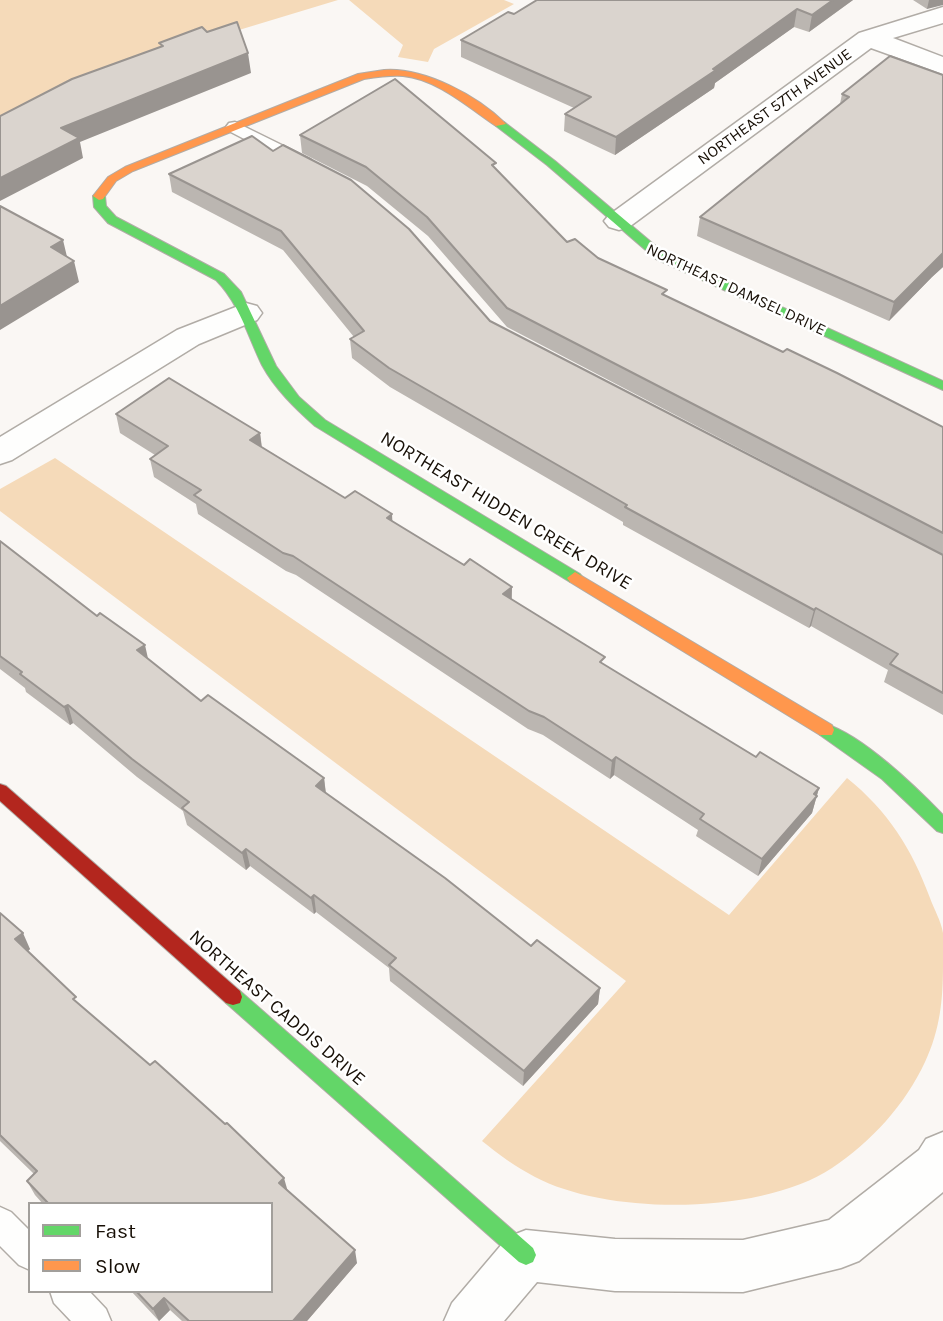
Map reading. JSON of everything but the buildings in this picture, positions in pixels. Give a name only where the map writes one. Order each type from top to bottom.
[{"type":"street","points":[[891,5],[930,19]]},
{"type":"street","name":"NORTHEAST 57TH AVENUE","points":[[619,221],[868,38],[930,19]]},
{"type":"street","points":[[868,38],[943,66]]},
{"type":"street","name":"NORTHEAST DAMSEL DRIVE","points":[[99,193],[112,179],[129,169],[362,76],[383,72],[406,73],[425,79],[460,98],[513,133],[619,221],[638,243],[660,256],[941,382]]},
{"type":"street","name":"NORTHEAST HIDDEN CREEK DRIVE","points":[[99,193],[100,206],[112,220],[220,277],[235,292],[270,367],[294,400],[320,423],[853,746],[922,801],[943,826]]},
{"type":"street","points":[[0,452],[188,337],[246,313]]},
{"type":"street","name":"NORTHEAST CADDIS DRIVE","points":[[0,791],[526,1255]]},
{"type":"street","points":[[470,1321],[526,1255],[615,1265],[743,1266],[841,1243],[936,1167],[943,1156]]},
{"type":"lane","points":[[234,127],[326,175]]},
{"type":"lane","points":[[0,1223],[28,1252]]},
{"type":"lane","points":[[68,1293],[94,1321]]},
{"type":"shaded area","points":[[0,0],[338,0],[206,40],[0,122]]},
{"type":"shaded area","points":[[349,0],[504,0],[514,4],[434,49],[428,62],[398,57],[403,45]]},
{"type":"shaded area","points":[[55,458],[729,915],[847,778],[875,804],[907,847],[943,933],[940,1015],[925,1062],[897,1108],[860,1147],[832,1168],[802,1183],[766,1195],[726,1202],[643,1204],[603,1199],[566,1190],[535,1177],[488,1146],[482,1141],[626,981],[0,511],[0,489]]},
{"type":"traffic: fast","points":[[500,124],[551,163],[660,256],[943,386]]},
{"type":"traffic: fast","points":[[99,196],[100,207],[112,220],[220,277],[235,292],[270,367],[294,400],[320,423],[575,578]]},
{"type":"traffic: fast","points":[[826,730],[888,774],[943,826]]},
{"type":"traffic: fast","points":[[233,997],[526,1255]]},
{"type":"traffic: slow","points":[[99,196],[112,179],[129,169],[362,76],[396,72],[419,76],[455,94],[500,124]]},
{"type":"traffic: slow","points":[[575,578],[826,730]]},
{"type":"traffic: jam","points":[[0,791],[233,997]]}]
